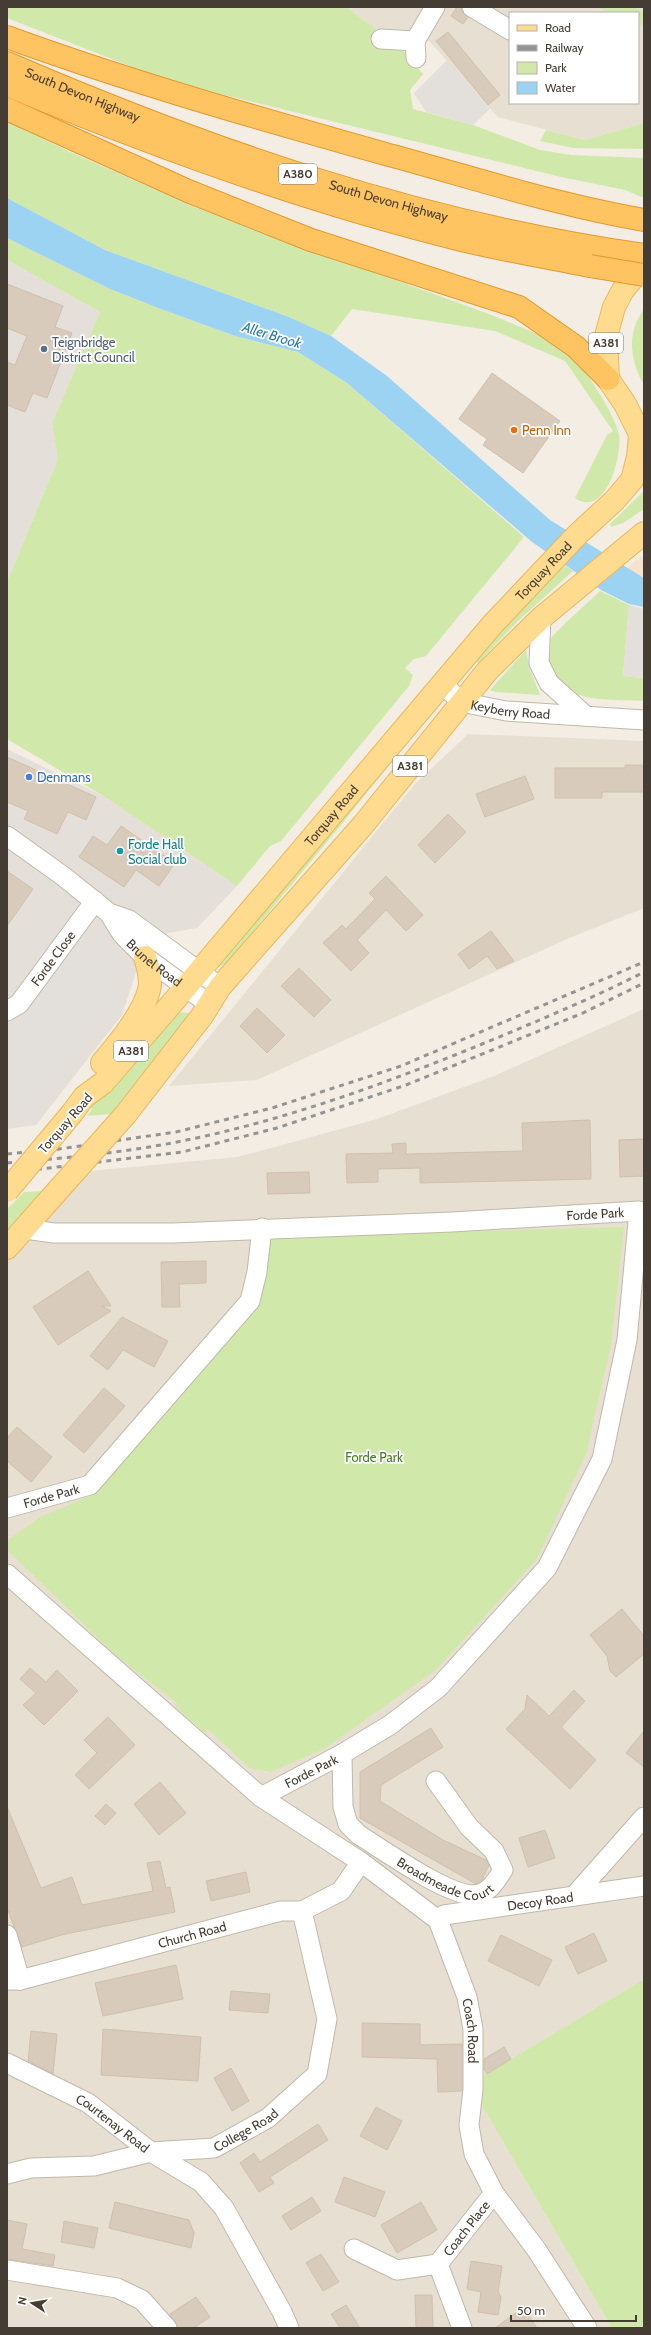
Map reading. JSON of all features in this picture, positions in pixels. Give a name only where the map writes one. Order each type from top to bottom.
[{"type":"highway","points":[[7,37],[125,78],[240,113],[518,191],[599,212],[644,220]]},
{"type":"highway","name":"South Devon Highway","points":[[7,63],[96,101],[221,148],[318,181],[595,258],[644,275]]},
{"type":"highway","name":"South Devon Highway","points":[[7,85],[70,111],[218,166],[348,209],[458,239],[595,258],[644,255]]},
{"type":"highway","points":[[7,110],[188,192],[311,240],[519,307],[576,347],[608,379]]},
{"type":"main road","name":"A381","points":[[642,435],[608,379],[606,336],[614,307],[623,290],[644,265]]},
{"type":"main road","name":"Torquay Road","points":[[7,1191],[79,1104],[104,1083],[442,683],[524,591],[578,534],[614,501],[632,480],[642,435]]},
{"type":"main road","name":"A381","points":[[7,1248],[126,1114],[214,995],[363,825],[488,670],[541,618],[644,533]]},
{"type":"main road","name":"A381","points":[[79,1104],[96,1070],[126,1032],[145,1000],[149,989],[149,972],[145,956]]},
{"type":"street","points":[[381,38],[416,50],[435,7]]},
{"type":"street","points":[[472,7],[509,29]]},
{"type":"street","name":"Keyberry Road","points":[[541,618],[539,663],[549,683],[586,716]]},
{"type":"street","name":"Keyberry Road","points":[[442,683],[461,702],[506,711],[644,720]]},
{"type":"street","name":"Brunel Road","points":[[7,836],[102,907],[129,920],[150,937],[192,979],[214,995]]},
{"type":"street","name":"Brunel Road","points":[[102,907],[122,934],[145,956],[192,979]]},
{"type":"street","name":"Forde Close","points":[[7,1011],[19,1004],[102,907]]},
{"type":"street","name":"Forde Park","points":[[25,1229],[54,1233],[173,1233],[262,1228],[452,1222],[642,1210],[627,1340],[602,1459],[547,1568],[438,1688],[390,1725],[342,1754],[261,1797]]},
{"type":"street","name":"Forde Park","points":[[7,1508],[90,1485],[250,1301],[257,1272],[262,1228]]},
{"type":"street","points":[[7,1574],[261,1797],[361,1862],[438,1920]]},
{"type":"street","name":"Broadmeade Court","points":[[342,1754],[343,1807],[348,1824],[359,1834],[450,1890],[474,1895],[487,1891],[495,1884],[503,1870],[494,1851],[469,1827],[436,1781]]},
{"type":"street","points":[[574,1896],[644,1817]]},
{"type":"street","name":"Church Road","points":[[14,1980],[282,1911],[302,1911],[340,1891],[361,1862]]},
{"type":"street","name":"Decoy Road","points":[[438,1920],[444,1916],[644,1886]]},
{"type":"street","name":"College Road","points":[[151,2152],[214,2148],[268,2118],[316,2074],[327,2019],[302,1911]]},
{"type":"street","name":"Coach Road","points":[[438,1920],[467,1997],[473,2029],[472,2089],[469,2125],[474,2154],[494,2193],[536,2249],[587,2328]]},
{"type":"street","points":[[7,1935],[14,1980]]},
{"type":"street","name":"Courtenay Road","points":[[7,2063],[88,2103],[151,2152]]},
{"type":"street","points":[[151,2152],[201,2182],[224,2208],[282,2312],[289,2328]]},
{"type":"street","name":"Courtenay Road","points":[[7,2174],[31,2168],[94,2166],[151,2152]]},
{"type":"street","points":[[7,2163],[31,2168]]},
{"type":"street","name":"Coach Place","points":[[354,2249],[397,2270],[438,2264],[494,2193]]},
{"type":"street","name":"Coach Place","points":[[438,2264],[458,2323],[462,2328]]},
{"type":"street","points":[[7,2270],[117,2288],[142,2300],[167,2328]]},
{"type":"shaded area","points":[[346,7],[644,7],[644,123],[585,140],[498,117],[429,41],[376,29]]},
{"type":"shaded area","points":[[447,60],[490,109],[473,125],[426,112],[414,93]]},
{"type":"shaded area","points":[[7,260],[100,312],[52,423],[58,459],[7,582]]},
{"type":"shaded area","points":[[641,556],[644,559],[644,578],[626,569]]},
{"type":"shaded area","points":[[629,605],[644,609],[644,678],[623,676]]},
{"type":"shaded area","points":[[468,734],[644,741],[644,908],[567,939],[257,1080],[169,1086],[415,784]]},
{"type":"shaded area","points":[[7,749],[105,797],[237,886],[197,928],[168,933],[137,969],[122,1015],[36,1125],[7,1129]]},
{"type":"shaded area","points":[[97,939],[130,967],[114,988],[123,996],[34,1112],[26,1117],[7,1120],[7,1029],[17,1028],[32,1012],[30,1005],[77,943],[89,952]]},
{"type":"shaded area","points":[[644,1009],[644,1979],[483,2076],[478,2099],[612,2328],[7,2328],[7,1261],[90,1171],[238,1157],[377,1119],[494,1076]]},
{"type":"green space","points":[[7,7],[346,7],[376,29],[372,41],[402,49],[423,74],[410,90],[413,109],[473,125],[540,150],[571,155],[644,158],[644,198],[625,190],[561,177],[216,93],[145,72],[7,18]]},
{"type":"green space","points":[[597,7],[632,7],[644,12],[644,26],[639,24],[639,12],[609,12]]},
{"type":"green space","points":[[7,121],[68,151],[197,208],[489,314],[530,331],[560,346],[574,358],[590,378],[606,404],[617,427],[619,435],[618,457],[610,482],[603,493],[595,500],[586,502],[575,498],[607,435],[613,431],[565,361],[495,331],[352,309],[331,336],[289,317],[105,250],[7,198]]},
{"type":"green space","points":[[644,123],[644,149],[573,148],[540,141],[546,130],[585,140]]},
{"type":"green space","points":[[7,238],[110,289],[161,309],[235,336],[298,352],[347,383],[524,537],[426,656],[414,659],[405,668],[413,675],[409,686],[281,841],[270,846],[237,886],[105,797],[7,739],[7,582],[58,459],[52,423],[100,312],[7,260]]},
{"type":"green space","points":[[644,309],[644,385],[639,376],[633,357],[632,337],[638,318]]},
{"type":"green space","points":[[644,491],[644,509],[623,523],[611,527],[610,524]]},
{"type":"green space","points":[[564,565],[573,571],[519,620],[478,663],[471,657]]},
{"type":"green space","points":[[600,591],[629,605],[623,676],[644,678],[644,701],[602,699],[575,693],[564,687],[555,678],[549,665],[547,650],[549,641]]},
{"type":"green space","points":[[526,650],[530,670],[540,695],[496,692],[490,690]]},
{"type":"green space","points":[[429,715],[341,825],[227,963],[212,970]]},
{"type":"green space","points":[[176,1012],[191,1013],[111,1114],[87,1116],[92,1109],[90,1107]]},
{"type":"green space","points":[[45,1191],[7,1235],[7,1209],[24,1192]]},
{"type":"green space","name":"Forde Park","points":[[624,1227],[611,1345],[586,1454],[537,1559],[436,1670],[324,1749],[270,1772],[249,1768],[207,1728],[206,1734],[176,1707],[177,1703],[115,1655],[7,1550],[7,1541],[40,1517],[92,1495],[244,1317],[265,1248],[274,1239],[280,1237]]},
{"type":"green space","points":[[644,1979],[644,2328],[612,2328],[478,2099],[483,2076]]},
{"type":"water","name":"Aller Brook","points":[[7,198],[105,250],[289,317],[331,336],[387,376],[550,520],[644,578],[644,607],[629,604],[601,590],[532,542],[347,383],[298,352],[235,336],[161,309],[110,289],[7,238]]},
{"type":"building","points":[[457,7],[461,7],[463,13],[468,17],[463,24],[451,16]]},
{"type":"building","points":[[448,32],[500,95],[488,105],[436,41]]},
{"type":"building","name":"Teignbridge District Council","points":[[7,284],[63,306],[55,327],[72,333],[47,398],[33,393],[25,412],[7,405],[7,362],[15,365],[27,336],[7,328]]},
{"type":"building","name":"Penn Inn","points":[[492,373],[560,421],[523,473],[483,445],[487,439],[459,419]]},
{"type":"building","name":"Denmans","points":[[7,757],[96,797],[86,820],[68,812],[57,834],[24,819],[28,811],[7,802]]},
{"type":"building","points":[[625,765],[644,765],[644,792],[602,792],[602,798],[555,798],[555,768],[625,768]]},
{"type":"building","points":[[525,776],[534,799],[485,817],[476,794]]},
{"type":"building","points":[[448,814],[466,832],[435,863],[418,845]]},
{"type":"building","name":"Forde Hall Social club","points":[[121,826],[175,863],[159,886],[136,870],[124,887],[79,857],[93,836],[107,845]]},
{"type":"building","points":[[7,871],[33,889],[7,926]]},
{"type":"building","points":[[386,876],[423,915],[406,931],[386,910],[357,940],[369,953],[351,971],[323,943],[342,925],[346,929],[375,899],[369,893]]},
{"type":"building","points":[[491,931],[514,961],[497,969],[487,956],[469,969],[458,954]]},
{"type":"building","points":[[299,968],[331,1000],[314,1017],[281,986]]},
{"type":"building","points":[[257,1008],[285,1035],[267,1053],[240,1026]]},
{"type":"building","points":[[590,1120],[591,1179],[420,1183],[420,1168],[378,1169],[378,1182],[347,1183],[346,1154],[393,1153],[392,1144],[406,1143],[406,1154],[523,1151],[522,1123]]},
{"type":"building","points":[[644,1139],[644,1176],[620,1177],[619,1140]]},
{"type":"building","points":[[309,1172],[310,1193],[268,1194],[267,1173]]},
{"type":"building","points":[[206,1261],[206,1283],[179,1284],[180,1307],[162,1307],[161,1262]]},
{"type":"building","points":[[88,1271],[111,1306],[102,1306],[111,1311],[58,1345],[33,1307]]},
{"type":"building","points":[[122,1317],[168,1341],[154,1367],[123,1350],[108,1370],[90,1356]]},
{"type":"building","points":[[104,1388],[125,1406],[84,1453],[63,1435]]},
{"type":"building","points":[[17,1427],[52,1457],[31,1482],[7,1461],[7,1438]]},
{"type":"building","points":[[622,1609],[644,1636],[644,1654],[616,1677],[610,1671],[607,1656],[590,1635]]},
{"type":"building","points":[[30,1668],[46,1682],[57,1670],[78,1691],[44,1725],[23,1705],[36,1693],[20,1679]]},
{"type":"building","points":[[574,1690],[585,1701],[561,1727],[596,1760],[570,1789],[506,1729],[525,1709],[527,1695],[549,1716]]},
{"type":"building","points":[[108,1717],[135,1745],[89,1789],[75,1775],[97,1753],[84,1740]]},
{"type":"building","points":[[431,1728],[443,1747],[381,1785],[380,1801],[443,1840],[486,1860],[489,1865],[482,1880],[476,1884],[360,1818],[360,1772]]},
{"type":"building","points":[[644,1731],[644,1767],[626,1753]]},
{"type":"building","points":[[160,1782],[186,1813],[159,1835],[134,1804]]},
{"type":"building","points":[[106,1804],[116,1813],[105,1825],[95,1816]]},
{"type":"building","points":[[7,1807],[41,1888],[72,1877],[82,1905],[153,1891],[147,1863],[160,1861],[166,1888],[170,1887],[175,1912],[61,1935],[22,1947],[7,1908]]},
{"type":"building","points":[[545,1830],[555,1858],[528,1867],[519,1838]]},
{"type":"building","points":[[246,1872],[250,1892],[211,1901],[206,1881]]},
{"type":"building","points":[[594,1933],[607,1961],[578,1974],[565,1947]]},
{"type":"building","points":[[501,1935],[552,1960],[539,1986],[488,1961]]},
{"type":"building","points":[[176,1965],[183,1999],[103,2016],[95,1983]]},
{"type":"building","points":[[231,1991],[270,1994],[268,2013],[229,2010]]},
{"type":"building","points":[[362,2023],[420,2024],[420,2045],[462,2044],[462,2091],[438,2092],[437,2059],[362,2057]]},
{"type":"building","points":[[103,2029],[201,2037],[198,2081],[101,2075]]},
{"type":"building","points":[[31,2031],[57,2034],[53,2074],[28,2061]]},
{"type":"building","points":[[504,2047],[511,2059],[487,2074],[484,2069],[484,2059]]},
{"type":"building","points":[[231,2068],[249,2101],[232,2111],[214,2078]]},
{"type":"building","points":[[376,2107],[402,2121],[387,2150],[360,2136]]},
{"type":"building","points":[[318,2124],[328,2140],[270,2177],[274,2183],[259,2192],[240,2163],[254,2153],[260,2162]]},
{"type":"building","points":[[344,2177],[385,2192],[375,2217],[335,2202]]},
{"type":"building","points":[[312,2197],[321,2211],[291,2230],[282,2216]]},
{"type":"building","points":[[115,2202],[189,2220],[194,2233],[191,2248],[109,2228]]},
{"type":"building","points":[[421,2202],[437,2230],[397,2253],[381,2225]]},
{"type":"building","points":[[7,2220],[27,2224],[22,2249],[55,2255],[53,2266],[7,2259]]},
{"type":"building","points":[[64,2221],[98,2228],[94,2248],[61,2242]]},
{"type":"building","points":[[321,2254],[339,2282],[323,2291],[306,2263]]},
{"type":"building","points":[[471,2261],[502,2266],[498,2292],[501,2297],[498,2315],[478,2312],[481,2292],[467,2289]]},
{"type":"building","points":[[415,2295],[432,2295],[433,2328],[416,2328]]},
{"type":"building","points":[[196,2297],[210,2317],[194,2328],[178,2328],[170,2314]]},
{"type":"building","points":[[346,2305],[360,2328],[340,2328],[331,2314]]},
{"type":"building","points":[[523,2308],[537,2328],[495,2328]]},
{"type":"railway","points":[[7,1154],[59,1149],[176,1132],[272,1108],[401,1066],[644,962]]},
{"type":"railway","points":[[7,1163],[92,1155],[156,1146],[217,1133],[296,1112],[335,1100],[411,1072],[507,1034],[605,991],[644,972]]},
{"type":"railway","points":[[7,1173],[182,1152],[277,1128],[406,1085],[583,1013],[644,983]]},
{"type":"place","name":"Teignbridge District Council","points":[[44,349]]},
{"type":"place","name":"Penn Inn","points":[[514,430]]},
{"type":"place","name":"Denmans","points":[[29,777]]},
{"type":"place","name":"Forde Hall Social club","points":[[120,851]]}]
